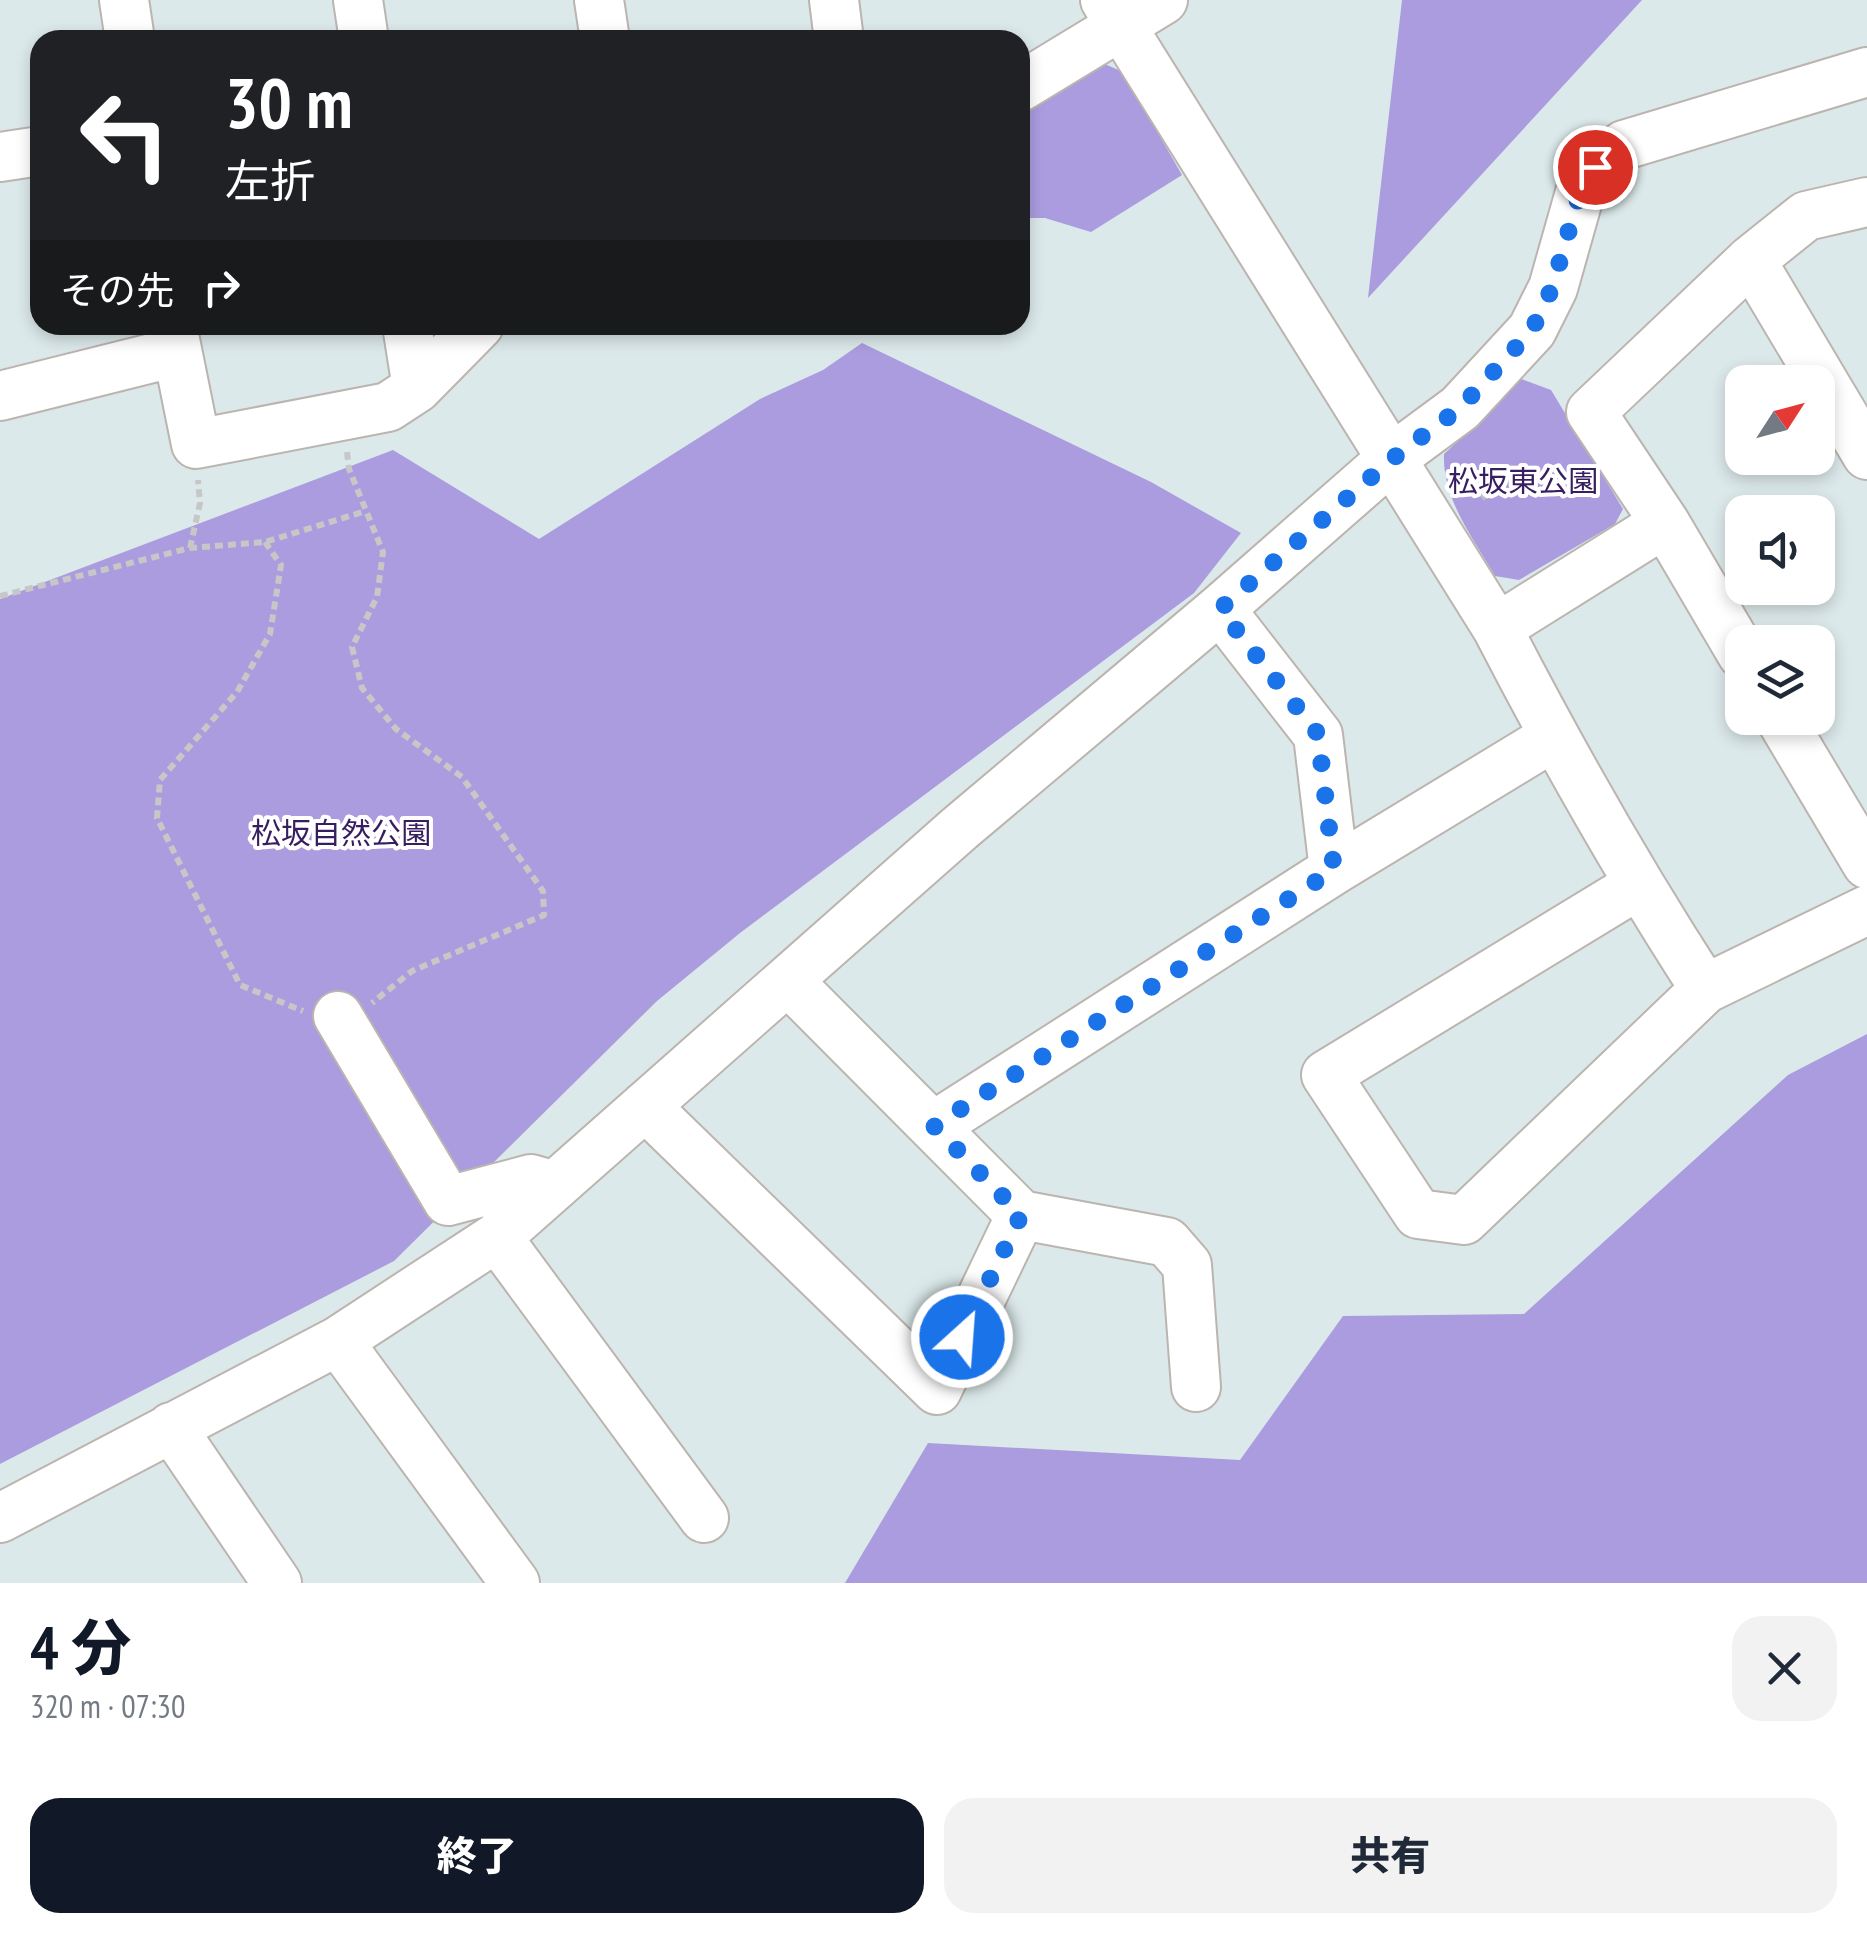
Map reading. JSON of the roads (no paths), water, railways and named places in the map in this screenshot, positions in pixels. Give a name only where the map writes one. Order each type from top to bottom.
[{"type":"street","points":[[124,0],[128,30]]},
{"type":"street","points":[[358,0],[362,30]]},
{"type":"street","points":[[599,0],[604,30]]},
{"type":"street","points":[[834,0],[838,30]]},
{"type":"street","points":[[1030,79],[1114,12],[1163,0]]},
{"type":"street","points":[[1114,12],[1497,628],[1553,737],[1638,886],[1705,989]]},
{"type":"street","points":[[0,1518],[338,1341],[497,1237],[960,828],[1392,459],[1460,408],[1532,330],[1552,288],[1581,189],[1595,167],[1624,146],[1867,72]]},
{"type":"street","points":[[0,157],[30,152]]},
{"type":"street","points":[[1725,625],[1666,523],[1591,412],[1751,260],[1806,216],[1867,202]]},
{"type":"street","points":[[1751,260],[1867,456]]},
{"type":"street","points":[[408,335],[416,388]]},
{"type":"street","points":[[0,396],[174,338],[196,444],[388,407],[416,388],[469,335]]},
{"type":"street","points":[[1497,628],[1666,523]]},
{"type":"street","points":[[1220,609],[1318,734],[1334,870]]},
{"type":"street","points":[[1790,735],[1867,864]]},
{"type":"street","points":[[934,1126],[1334,870],[1553,737]]},
{"type":"street","points":[[1638,886],[1326,1076],[1418,1214],[1464,1220],[1705,989],[1867,910]]},
{"type":"street","points":[[788,980],[1021,1215],[1167,1242],[1187,1265],[1196,1387]]},
{"type":"street","points":[[341,1021],[448,1201],[531,1178],[555,1186]]},
{"type":"street","points":[[644,1106],[937,1390],[1021,1215]]},
{"type":"street","points":[[497,1237],[704,1518]]},
{"type":"street","points":[[338,1341],[514,1583]]},
{"type":"street","points":[[170,1427],[277,1583]]},
{"type":"park label","name":"松坂東公園","points":[[1523,482]]},
{"type":"park label","name":"松坂自然公園","points":[[341,834]]}]
